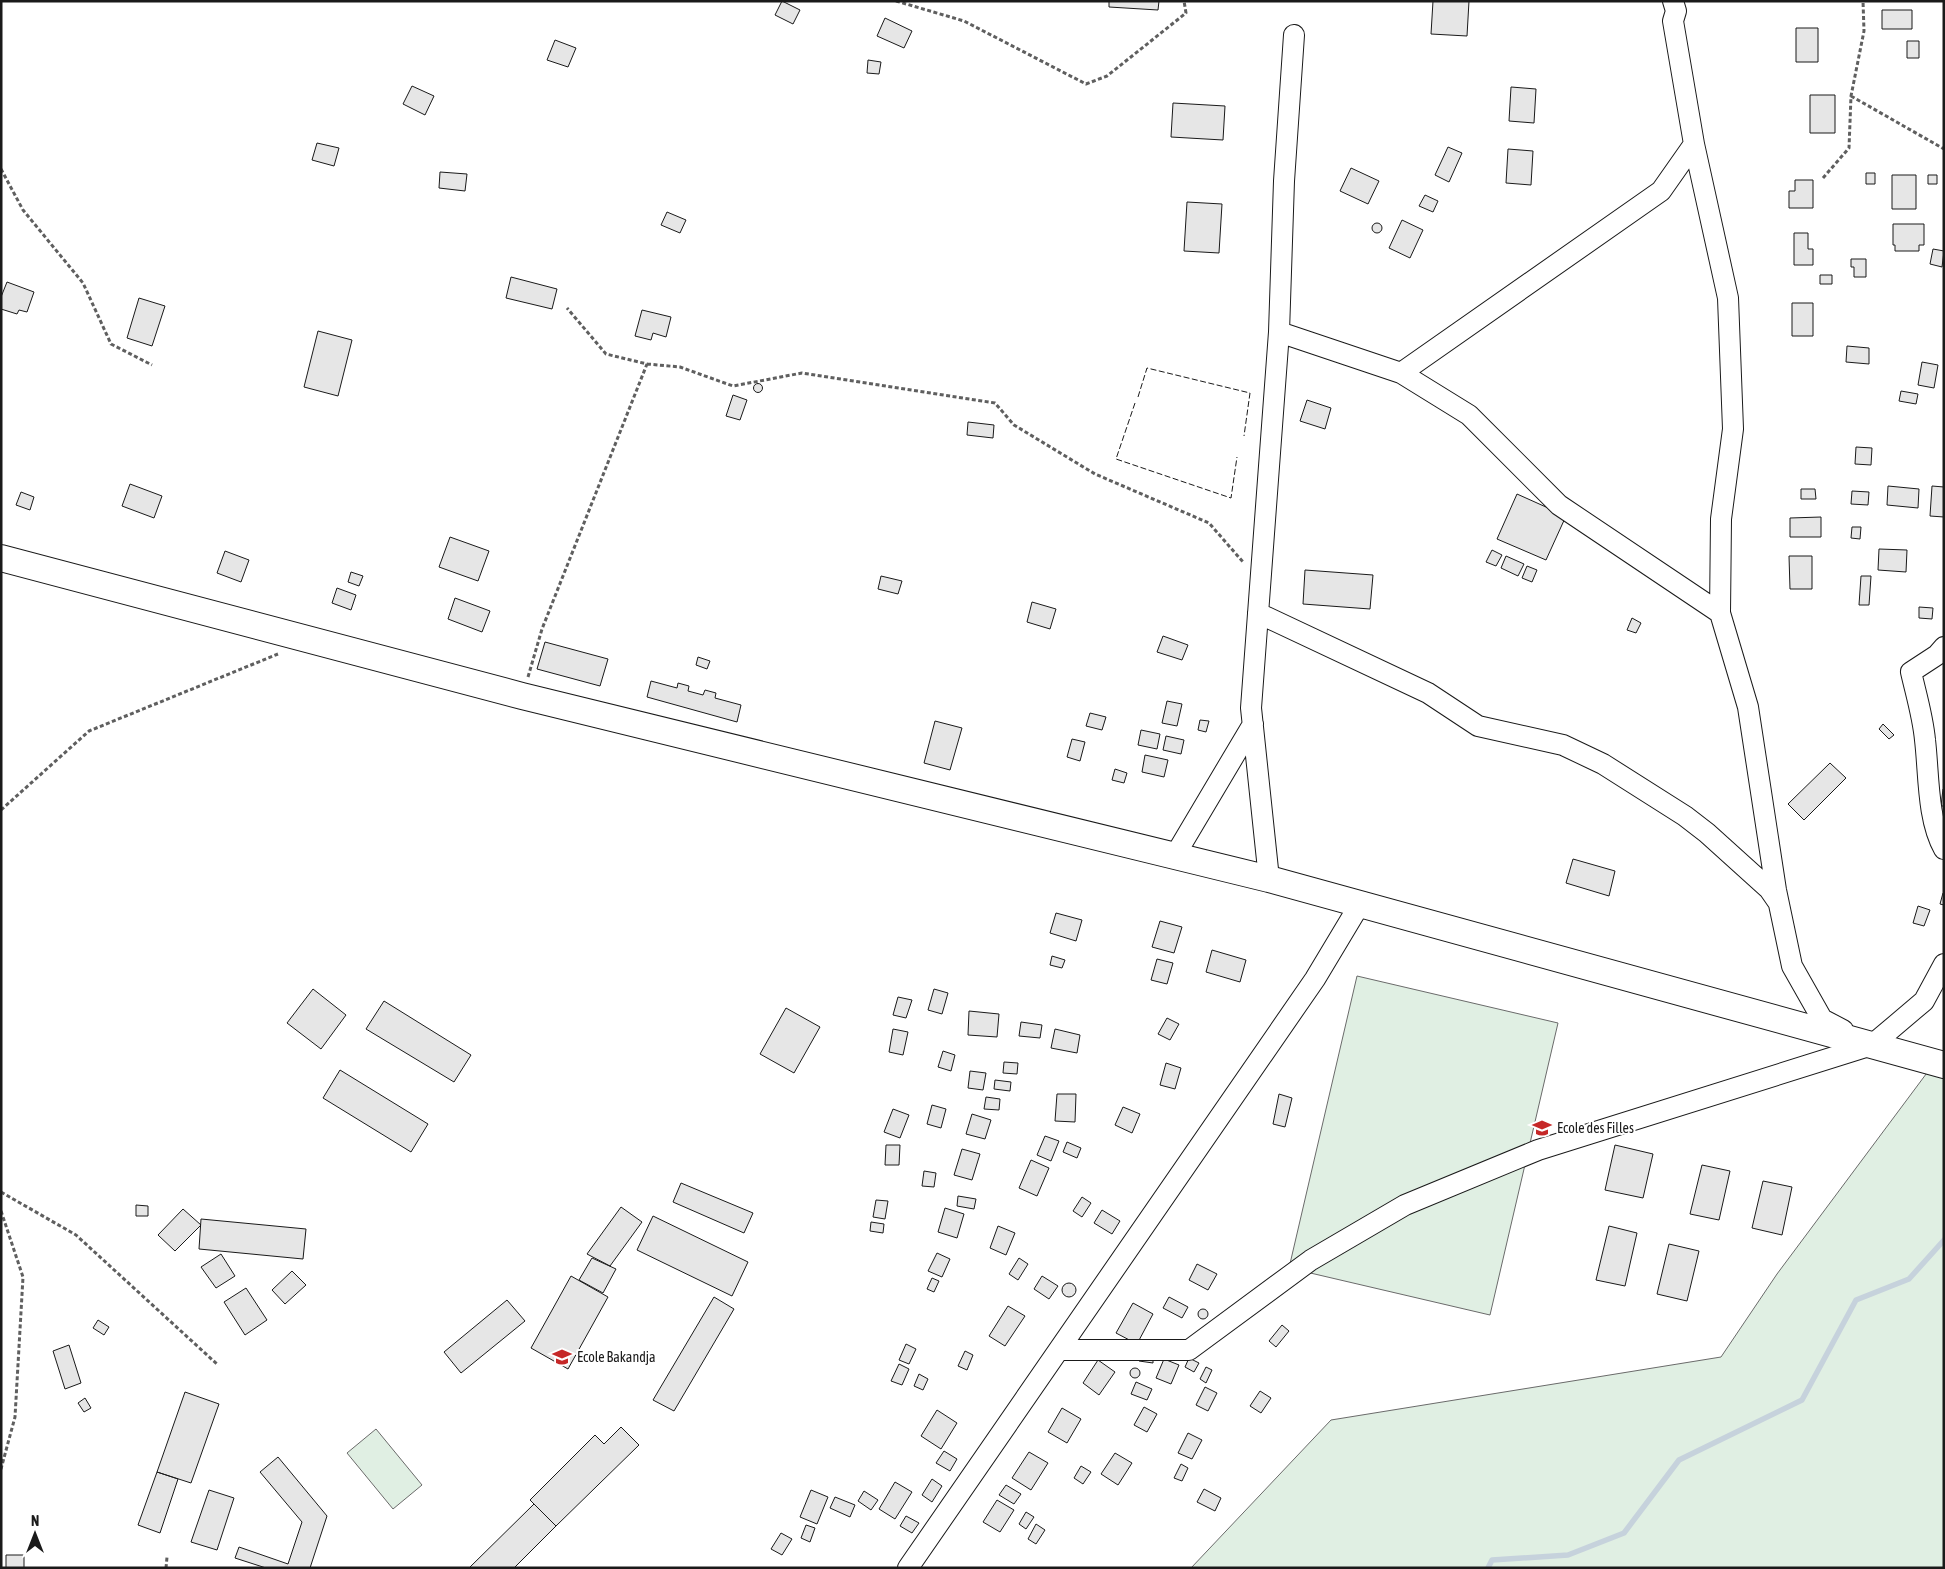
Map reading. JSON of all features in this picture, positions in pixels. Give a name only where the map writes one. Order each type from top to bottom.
[{"type":"main road","points":[[1,558],[522,696],[1269,879],[1944,1065]]},
{"type":"street","points":[[1673,1],[1676,11],[1673,21],[1694,144],[1728,298],[1733,429],[1721,519],[1720,613],[1748,707],[1779,903],[1792,966],[1822,1019],[1872,1045]]},
{"type":"street","points":[[1269,879],[1251,708],[1279,332],[1284,181],[1294,35]]},
{"type":"street","points":[[1401,373],[1661,191],[1694,144]]},
{"type":"street","points":[[1279,332],[1401,373],[1469,415],[1559,505],[1720,613]]},
{"type":"street","points":[[1258,613],[1428,693],[1478,726],[1563,745],[1603,764],[1685,816],[1707,833],[1770,890],[1779,903]]},
{"type":"street","points":[[1944,647],[1937,655],[1911,672],[1925,739],[1927,778],[1938,839],[1944,849]]},
{"type":"street","points":[[1174,857],[1253,724]]},
{"type":"street","points":[[908,1568],[1315,979],[1360,904]]},
{"type":"street","points":[[1059,1350],[1190,1350],[1311,1260],[1405,1205],[1538,1150],[1872,1045],[1924,1001],[1944,964]]},
{"type":"path","points":[[896,1],[964,21],[1086,84],[1107,76],[1186,13],[1184,1]]},
{"type":"path","points":[[1823,178],[1849,148],[1851,96],[1864,31],[1863,1]]},
{"type":"path","points":[[1851,96],[1944,149]]},
{"type":"path","points":[[1,169],[24,210],[83,283],[111,344],[152,365]]},
{"type":"path","points":[[567,308],[606,354],[647,364],[680,367],[733,386],[802,373],[995,403],[1014,425],[1095,474],[1209,523],[1260,582]]},
{"type":"path","points":[[522,696],[542,629],[647,364]]},
{"type":"path","points":[[1,810],[89,731],[311,640]]},
{"type":"path","points":[[1,1192],[76,1235],[218,1365]]},
{"type":"path","points":[[1,1211],[23,1277],[15,1417],[1,1469]]},
{"type":"path","points":[[166,1568],[167,1557]]},
{"type":"green space","points":[[1357,976],[1558,1023],[1490,1315],[1289,1268]]},
{"type":"green space","points":[[1944,1050],[1944,1568],[1191,1568],[1331,1420],[1721,1357],[1777,1274]]},
{"type":"green space","points":[[376,1429],[422,1485],[393,1509],[347,1453]]},
{"type":"building","points":[[782,1],[800,10],[793,24],[775,15]]},
{"type":"building","points":[[1109,1],[1159,1],[1158,10],[1109,7]]},
{"type":"building","points":[[1433,1],[1469,1],[1467,36],[1431,34]]},
{"type":"building","points":[[1882,10],[1912,10],[1912,29],[1882,29]]},
{"type":"building","points":[[885,18],[912,31],[904,48],[877,36]]},
{"type":"building","points":[[1796,28],[1818,28],[1818,62],[1796,62]]},
{"type":"building","points":[[555,40],[576,48],[568,67],[547,60]]},
{"type":"building","points":[[1907,41],[1919,41],[1919,58],[1907,58]]},
{"type":"building","points":[[868,60],[881,62],[879,74],[867,73]]},
{"type":"building","points":[[412,86],[434,96],[425,115],[403,104]]},
{"type":"building","points":[[1511,87],[1536,89],[1534,123],[1509,121]]},
{"type":"building","points":[[1810,95],[1835,95],[1835,133],[1810,133]]},
{"type":"building","points":[[1173,103],[1225,106],[1223,140],[1171,137]]},
{"type":"building","points":[[317,143],[339,148],[334,166],[312,160]]},
{"type":"building","points":[[1448,147],[1462,153],[1449,182],[1435,175]]},
{"type":"building","points":[[1508,149],[1533,151],[1531,185],[1506,183]]},
{"type":"building","points":[[1351,168],[1379,181],[1368,204],[1340,191]]},
{"type":"building","points":[[440,172],[467,174],[465,191],[439,188]]},
{"type":"building","points":[[1866,173],[1875,173],[1875,184],[1866,184]]},
{"type":"building","points":[[1892,175],[1916,175],[1916,209],[1892,209]]},
{"type":"building","points":[[1928,175],[1937,175],[1937,184],[1928,184]]},
{"type":"building","points":[[1795,180],[1813,180],[1813,208],[1789,208],[1789,191],[1795,191]]},
{"type":"building","points":[[1425,195],[1438,201],[1433,212],[1419,206]]},
{"type":"building","points":[[1187,202],[1222,204],[1219,253],[1184,251]]},
{"type":"building","points":[[667,212],[686,220],[680,233],[661,225]]},
{"type":"building","points":[[1402,220],[1423,230],[1410,258],[1389,248]]},
{"type":"building","points":[[1377,223],[1382,228],[1377,233],[1372,228]]},
{"type":"building","points":[[1893,224],[1924,224],[1924,245],[1919,245],[1919,251],[1895,251],[1895,245],[1893,245]]},
{"type":"building","points":[[1794,233],[1808,233],[1808,249],[1813,249],[1813,265],[1794,265]]},
{"type":"building","points":[[1933,249],[1944,251],[1942,267],[1930,264]]},
{"type":"building","points":[[1851,259],[1866,259],[1866,277],[1854,277],[1854,267],[1851,267]]},
{"type":"building","points":[[1820,275],[1832,275],[1832,284],[1820,284]]},
{"type":"building","points":[[511,277],[557,289],[552,309],[506,298]]},
{"type":"building","points":[[7,282],[34,292],[27,312],[19,310],[17,314],[1,309],[1,297]]},
{"type":"building","points":[[139,298],[165,306],[152,346],[127,338]]},
{"type":"building","points":[[1792,303],[1813,303],[1813,336],[1792,336]]},
{"type":"building","points":[[642,310],[671,317],[666,337],[653,333],[651,340],[635,336]]},
{"type":"building","points":[[318,331],[352,340],[338,396],[304,387]]},
{"type":"building","points":[[1847,346],[1869,348],[1869,364],[1846,362]]},
{"type":"building","points":[[1922,362],[1938,365],[1934,388],[1918,385]]},
{"type":"building","points":[[758,383],[763,388],[758,393],[753,388]]},
{"type":"building","points":[[1901,391],[1918,394],[1916,404],[1899,401]]},
{"type":"building","points":[[733,395],[747,400],[740,420],[726,416]]},
{"type":"building","points":[[1307,400],[1331,408],[1325,429],[1300,421]]},
{"type":"building","points":[[968,422],[994,425],[993,438],[967,435]]},
{"type":"building","points":[[1856,447],[1872,448],[1871,465],[1855,464]]},
{"type":"building","points":[[130,484],[162,496],[154,518],[122,506]]},
{"type":"building","points":[[1888,486],[1919,489],[1918,508],[1887,505]]},
{"type":"building","points":[[1932,486],[1944,487],[1944,517],[1930,516]]},
{"type":"building","points":[[1801,489],[1815,489],[1816,499],[1801,499]]},
{"type":"building","points":[[1852,491],[1869,492],[1868,505],[1851,504]]},
{"type":"building","points":[[21,492],[34,497],[30,510],[16,505]]},
{"type":"building","points":[[1517,494],[1566,516],[1546,560],[1497,539]]},
{"type":"building","points":[[1821,517],[1821,537],[1790,537],[1790,518]]},
{"type":"building","points":[[1852,527],[1861,527],[1860,539],[1851,538]]},
{"type":"building","points":[[450,537],[489,551],[478,581],[439,567]]},
{"type":"building","points":[[1879,549],[1907,550],[1906,572],[1878,570]]},
{"type":"building","points":[[1492,550],[1502,555],[1496,566],[1486,562]]},
{"type":"building","points":[[225,551],[249,560],[241,582],[217,573]]},
{"type":"building","points":[[1506,556],[1524,564],[1518,576],[1501,568]]},
{"type":"building","points":[[1789,556],[1812,556],[1812,589],[1790,589]]},
{"type":"building","points":[[1527,566],[1537,570],[1532,582],[1522,578]]},
{"type":"building","points":[[1305,570],[1373,575],[1370,609],[1303,604]]},
{"type":"building","points":[[351,572],[363,576],[359,586],[348,582]]},
{"type":"building","points":[[881,576],[902,581],[898,594],[878,589]]},
{"type":"building","points":[[1861,576],[1871,576],[1869,605],[1859,605]]},
{"type":"building","points":[[337,588],[356,595],[351,610],[332,603]]},
{"type":"building","points":[[455,598],[490,611],[482,632],[448,619]]},
{"type":"building","points":[[1032,602],[1056,609],[1050,629],[1027,622]]},
{"type":"building","points":[[1919,607],[1933,608],[1932,619],[1919,618]]},
{"type":"building","points":[[1632,618],[1641,623],[1636,633],[1627,630]]},
{"type":"building","points":[[1163,636],[1188,645],[1182,660],[1157,652]]},
{"type":"building","points":[[545,642],[608,659],[600,686],[537,669]]},
{"type":"building","points":[[698,657],[710,661],[707,669],[696,665]]},
{"type":"building","points":[[651,681],[677,688],[678,683],[689,686],[688,691],[703,695],[705,690],[716,693],[715,698],[741,705],[737,722],[647,697]]},
{"type":"building","points":[[1167,701],[1182,704],[1177,726],[1162,723]]},
{"type":"building","points":[[1090,713],[1106,717],[1102,730],[1086,726]]},
{"type":"building","points":[[1200,720],[1209,721],[1206,732],[1198,730]]},
{"type":"building","points":[[935,721],[962,728],[950,770],[924,763]]},
{"type":"building","points":[[1883,724],[1894,735],[1889,739],[1879,729]]},
{"type":"building","points":[[1141,730],[1160,734],[1157,749],[1138,745]]},
{"type":"building","points":[[1166,736],[1184,740],[1181,754],[1163,750]]},
{"type":"building","points":[[1072,739],[1085,742],[1080,761],[1067,757]]},
{"type":"building","points":[[1145,755],[1168,760],[1164,777],[1142,772]]},
{"type":"building","points":[[1830,763],[1846,778],[1804,820],[1788,804]]},
{"type":"building","points":[[1115,769],[1127,773],[1124,783],[1112,780]]},
{"type":"building","points":[[1943,789],[1944,806],[1941,806]]},
{"type":"building","points":[[1573,859],[1615,871],[1609,896],[1566,883]]},
{"type":"building","points":[[1944,894],[1944,905],[1940,904]]},
{"type":"building","points":[[1918,906],[1930,910],[1924,926],[1913,923]]},
{"type":"building","points":[[1056,913],[1082,920],[1076,941],[1050,933]]},
{"type":"building","points":[[1160,921],[1182,927],[1174,953],[1152,947]]},
{"type":"building","points":[[1212,950],[1246,960],[1240,982],[1206,972]]},
{"type":"building","points":[[1052,956],[1065,960],[1062,968],[1050,965]]},
{"type":"building","points":[[1157,959],[1173,963],[1167,984],[1151,980]]},
{"type":"building","points":[[313,989],[346,1015],[321,1049],[287,1023]]},
{"type":"building","points":[[934,989],[948,993],[942,1014],[928,1010]]},
{"type":"building","points":[[898,997],[912,1000],[906,1018],[893,1015]]},
{"type":"building","points":[[384,1001],[471,1055],[454,1082],[366,1029]]},
{"type":"building","points":[[786,1008],[820,1027],[794,1073],[760,1054]]},
{"type":"building","points":[[969,1011],[999,1014],[997,1037],[968,1035]]},
{"type":"building","points":[[1167,1018],[1179,1024],[1170,1040],[1158,1034]]},
{"type":"building","points":[[1021,1022],[1042,1025],[1040,1038],[1019,1036]]},
{"type":"building","points":[[893,1029],[908,1032],[903,1055],[889,1052]]},
{"type":"building","points":[[1055,1029],[1080,1035],[1077,1053],[1051,1048]]},
{"type":"building","points":[[943,1051],[955,1055],[951,1071],[938,1067]]},
{"type":"building","points":[[1004,1062],[1018,1063],[1017,1074],[1003,1073]]},
{"type":"building","points":[[1166,1063],[1181,1068],[1175,1089],[1160,1085]]},
{"type":"building","points":[[340,1070],[428,1124],[411,1152],[323,1098]]},
{"type":"building","points":[[970,1071],[986,1073],[983,1090],[968,1088]]},
{"type":"building","points":[[995,1080],[1011,1082],[1010,1091],[994,1089]]},
{"type":"building","points":[[1057,1094],[1076,1094],[1075,1122],[1055,1121]]},
{"type":"building","points":[[1279,1094],[1292,1098],[1285,1127],[1273,1124]]},
{"type":"building","points":[[986,1097],[1000,1099],[999,1110],[984,1109]]},
{"type":"building","points":[[932,1105],[946,1109],[941,1128],[927,1124]]},
{"type":"building","points":[[1123,1107],[1140,1114],[1132,1133],[1115,1125]]},
{"type":"building","points":[[893,1109],[909,1115],[900,1138],[884,1132]]},
{"type":"building","points":[[972,1114],[991,1120],[985,1139],[966,1134]]},
{"type":"building","points":[[1045,1136],[1059,1141],[1051,1161],[1037,1155]]},
{"type":"building","points":[[1067,1142],[1081,1148],[1077,1158],[1063,1152]]},
{"type":"building","points":[[886,1145],[900,1145],[899,1165],[885,1165]]},
{"type":"building","points":[[1615,1145],[1653,1154],[1643,1198],[1605,1190]]},
{"type":"building","points":[[962,1149],[980,1154],[972,1180],[954,1175]]},
{"type":"building","points":[[1031,1160],[1049,1168],[1037,1196],[1019,1188]]},
{"type":"building","points":[[1702,1165],[1730,1171],[1719,1220],[1690,1214]]},
{"type":"building","points":[[924,1171],[936,1173],[934,1187],[922,1186]]},
{"type":"building","points":[[1763,1181],[1792,1187],[1782,1235],[1752,1228]]},
{"type":"building","points":[[681,1183],[753,1213],[744,1233],[673,1202]]},
{"type":"building","points":[[958,1196],[976,1199],[974,1209],[957,1206]]},
{"type":"building","points":[[1082,1197],[1091,1203],[1082,1217],[1073,1211]]},
{"type":"building","points":[[876,1200],[888,1201],[885,1219],[873,1217]]},
{"type":"building","points":[[136,1205],[148,1206],[148,1216],[136,1216]]},
{"type":"building","points":[[621,1207],[642,1222],[610,1266],[587,1254]]},
{"type":"building","points":[[945,1208],[964,1214],[957,1238],[938,1232]]},
{"type":"building","points":[[183,1209],[201,1225],[175,1251],[158,1235]]},
{"type":"building","points":[[1102,1210],[1120,1221],[1112,1234],[1094,1223]]},
{"type":"building","points":[[653,1216],[748,1262],[732,1296],[637,1250]]},
{"type":"building","points":[[201,1219],[306,1229],[303,1259],[199,1249]]},
{"type":"building","points":[[871,1222],[884,1224],[883,1233],[870,1231]]},
{"type":"building","points":[[998,1226],[1015,1233],[1006,1255],[990,1248]]},
{"type":"building","points":[[1609,1226],[1637,1233],[1625,1286],[1596,1280]]},
{"type":"building","points":[[1669,1244],[1699,1251],[1687,1301],[1657,1294]]},
{"type":"building","points":[[937,1253],[950,1259],[942,1277],[928,1271]]},
{"type":"building","points":[[221,1254],[235,1276],[216,1288],[201,1267]]},
{"type":"building","points":[[592,1258],[616,1269],[603,1293],[579,1280]]},
{"type":"building","points":[[1019,1258],[1028,1264],[1018,1280],[1009,1274]]},
{"type":"building","points":[[1197,1264],[1217,1274],[1208,1290],[1189,1280]]},
{"type":"building","points":[[292,1271],[306,1285],[285,1304],[272,1290]]},
{"type":"building","points":[[571,1276],[608,1297],[568,1369],[531,1348]]},
{"type":"building","points":[[1042,1276],[1058,1286],[1049,1299],[1034,1289]]},
{"type":"building","points":[[932,1278],[939,1281],[934,1292],[927,1289]]},
{"type":"building","points":[[1069,1283],[1074,1285],[1076,1290],[1074,1295],[1069,1297],[1064,1295],[1062,1290],[1064,1285]]},
{"type":"building","points":[[246,1288],[267,1320],[245,1335],[224,1302]]},
{"type":"building","points":[[714,1297],[734,1309],[674,1411],[653,1400]]},
{"type":"building","points":[[1169,1297],[1188,1307],[1182,1318],[1163,1308]]},
{"type":"building","points":[[507,1300],[525,1321],[461,1373],[444,1352]]},
{"type":"building","points":[[1133,1303],[1153,1314],[1137,1344],[1116,1333]]},
{"type":"building","points":[[1008,1306],[1025,1316],[1005,1346],[989,1336]]},
{"type":"building","points":[[1201,1309],[1205,1309],[1208,1314],[1207,1318],[1201,1319],[1198,1316],[1198,1312]]},
{"type":"building","points":[[98,1320],[109,1327],[104,1335],[93,1328]]},
{"type":"building","points":[[1282,1325],[1289,1331],[1276,1347],[1269,1341]]},
{"type":"building","points":[[906,1344],[916,1349],[909,1364],[899,1360]]},
{"type":"building","points":[[69,1345],[81,1383],[65,1389],[53,1351]]},
{"type":"building","points":[[965,1351],[973,1355],[967,1370],[958,1366]]},
{"type":"building","points":[[1139,1353],[1153,1354],[1153,1363],[1139,1361]]},
{"type":"building","points":[[1189,1358],[1199,1363],[1194,1372],[1185,1367]]},
{"type":"building","points":[[1164,1359],[1179,1365],[1171,1384],[1156,1378]]},
{"type":"building","points":[[1098,1360],[1115,1372],[1099,1395],[1083,1383]]},
{"type":"building","points":[[899,1364],[909,1369],[902,1385],[891,1381]]},
{"type":"building","points":[[1206,1367],[1212,1370],[1206,1383],[1200,1379]]},
{"type":"building","points":[[1133,1368],[1137,1368],[1140,1373],[1139,1377],[1133,1378],[1130,1375],[1130,1371]]},
{"type":"building","points":[[919,1374],[928,1379],[923,1390],[914,1386]]},
{"type":"building","points":[[1136,1382],[1152,1389],[1147,1400],[1131,1394]]},
{"type":"building","points":[[1205,1387],[1217,1393],[1208,1411],[1196,1405]]},
{"type":"building","points":[[1260,1391],[1271,1398],[1261,1413],[1250,1406]]},
{"type":"building","points":[[185,1392],[219,1404],[191,1483],[157,1472]]},
{"type":"building","points":[[85,1398],[91,1408],[84,1412],[78,1403]]},
{"type":"building","points":[[1144,1407],[1157,1414],[1147,1432],[1134,1425]]},
{"type":"building","points":[[1062,1408],[1081,1419],[1067,1443],[1048,1432]]},
{"type":"building","points":[[937,1410],[957,1423],[941,1449],[921,1436]]},
{"type":"building","points":[[621,1427],[639,1445],[556,1526],[530,1500],[595,1435],[604,1444]]},
{"type":"building","points":[[1188,1433],[1202,1440],[1192,1459],[1178,1453]]},
{"type":"building","points":[[944,1451],[957,1459],[950,1471],[936,1463]]},
{"type":"building","points":[[1029,1452],[1048,1463],[1031,1490],[1012,1478]]},
{"type":"building","points":[[1115,1453],[1132,1463],[1118,1485],[1101,1474]]},
{"type":"building","points":[[278,1457],[327,1516],[310,1568],[266,1568],[235,1558],[239,1547],[288,1564],[302,1522],[260,1472]]},
{"type":"building","points":[[1181,1464],[1188,1468],[1182,1481],[1174,1478]]},
{"type":"building","points":[[1081,1466],[1091,1472],[1083,1484],[1074,1478]]},
{"type":"building","points":[[157,1472],[178,1479],[160,1533],[138,1525]]},
{"type":"building","points":[[932,1479],[942,1486],[932,1502],[922,1495]]},
{"type":"building","points":[[895,1482],[912,1492],[895,1519],[879,1509]]},
{"type":"building","points":[[1006,1485],[1021,1494],[1014,1504],[999,1495]]},
{"type":"building","points":[[1204,1489],[1221,1498],[1215,1511],[1197,1502]]},
{"type":"building","points":[[209,1490],[234,1498],[217,1550],[191,1542]]},
{"type":"building","points":[[811,1490],[828,1497],[817,1524],[800,1517]]},
{"type":"building","points":[[864,1491],[878,1500],[871,1510],[858,1501]]},
{"type":"building","points":[[835,1497],[855,1505],[850,1517],[830,1508]]},
{"type":"building","points":[[997,1500],[1014,1510],[1000,1532],[983,1522]]},
{"type":"building","points":[[534,1504],[556,1526],[514,1568],[469,1568]]},
{"type":"building","points":[[1026,1512],[1034,1517],[1026,1529],[1019,1524]]},
{"type":"building","points":[[906,1516],[919,1523],[912,1533],[900,1526]]},
{"type":"building","points":[[1036,1524],[1045,1530],[1036,1544],[1028,1539]]},
{"type":"building","points":[[806,1525],[815,1528],[810,1542],[801,1538]]},
{"type":"building","points":[[781,1533],[792,1539],[782,1555],[771,1549]]},
{"type":"building","points":[[6,1555],[24,1555],[24,1568],[6,1568]]},
{"type":"waterway","points":[[1488,1568],[1492,1560],[1568,1555],[1624,1533],[1679,1460],[1802,1400],[1856,1300],[1909,1279],[1944,1240]]},
{"type":"fence","points":[[1138,397],[1147,368],[1250,393],[1244,436]]},
{"type":"fence","points":[[1135,403],[1116,459],[1231,498],[1237,457]]},
{"type":"place","name":"Ecole des Filles","points":[[1542,1128]]},
{"type":"place","name":"Ecole Bakandja","points":[[562,1357]]}]
